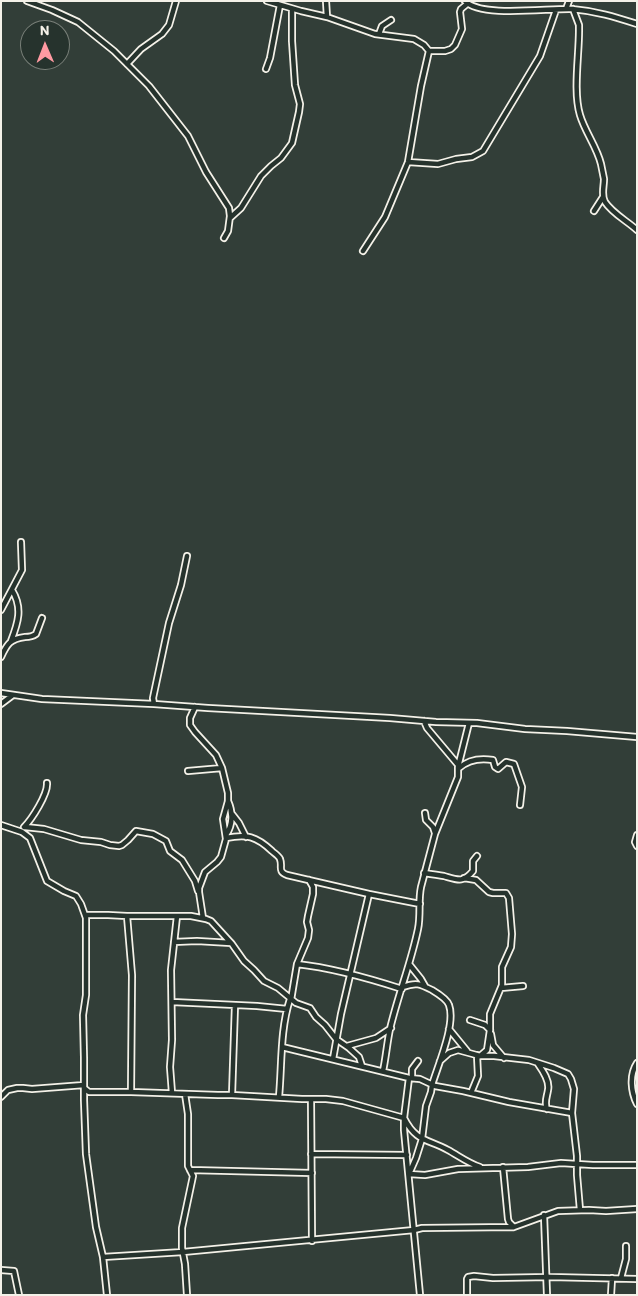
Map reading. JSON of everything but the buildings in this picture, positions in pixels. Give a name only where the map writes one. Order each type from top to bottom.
[{"type":"street","points":[[27,1],[78,22],[114,51],[149,86],[184,132],[229,208],[228,231],[224,238]]},
{"type":"street","points":[[127,64],[141,49],[162,34],[169,25],[176,1]]},
{"type":"street","points":[[267,1],[327,17],[379,34],[414,39],[429,50],[445,51],[455,45],[462,29],[460,12],[466,2],[472,7],[497,11],[573,9],[601,12],[637,24]]},
{"type":"street","points":[[230,218],[242,208],[261,176],[280,158],[292,143],[300,104],[293,56],[290,1]]},
{"type":"street","points":[[326,1],[327,17]]},
{"type":"street","points":[[566,9],[569,1]]},
{"type":"street","points":[[266,69],[270,58],[280,5]]},
{"type":"street","points":[[573,9],[579,25],[578,107],[600,160],[604,177],[603,196],[607,205],[637,230]]},
{"type":"street","points":[[408,162],[438,164],[476,156],[483,151],[540,56],[556,10]]},
{"type":"street","points":[[379,34],[382,26],[390,20]]},
{"type":"street","points":[[363,251],[385,217],[408,162],[429,50]]},
{"type":"street","points":[[594,211],[603,196]]},
{"type":"street","points":[[1,610],[22,570],[21,542]]},
{"type":"street","points":[[154,704],[153,698],[169,623],[181,585],[187,556]]},
{"type":"street","points":[[1,657],[15,630],[19,610],[17,598],[12,590]]},
{"type":"street","points":[[10,641],[34,636],[39,630],[42,618]]},
{"type":"street","points":[[1,694],[42,699],[488,724],[525,729],[637,737]]},
{"type":"street","points":[[1,704],[12,695]]},
{"type":"street","points":[[195,707],[190,718],[190,725],[194,732],[216,755],[222,768],[232,814],[246,837]]},
{"type":"street","points":[[424,721],[427,728],[458,768]]},
{"type":"street","points":[[383,1071],[391,1028],[418,927],[420,894],[424,873],[435,834],[458,777],[458,768],[469,723]]},
{"type":"street","points":[[458,768],[479,760],[493,760],[497,769],[500,769],[506,762],[514,764],[522,787],[520,805]]},
{"type":"street","points":[[188,771],[222,768]]},
{"type":"street","points":[[23,829],[31,820],[44,797],[48,788],[47,783]]},
{"type":"street","points":[[226,838],[223,819],[228,801]]},
{"type":"street","points":[[425,813],[426,820],[433,827],[435,834]]},
{"type":"street","points":[[198,892],[205,872],[221,857],[231,826],[232,814]]},
{"type":"street","points":[[1,825],[23,829],[44,829],[81,840],[119,846],[136,831],[153,834],[166,841],[170,851],[182,860],[195,881],[203,918]]},
{"type":"street","points":[[23,829],[30,838],[49,883],[76,896],[85,915],[86,995],[83,1015],[87,1163],[96,1227],[103,1257],[107,1295]]},
{"type":"street","points":[[637,835],[635,842],[637,846]]},
{"type":"street","points":[[226,838],[246,837],[263,842],[280,859],[280,867],[283,873],[369,894],[420,904]]},
{"type":"street","points":[[424,873],[461,880],[473,871],[473,861],[478,856]]},
{"type":"street","points":[[464,878],[476,880],[489,892],[506,893],[509,898],[512,929],[511,947],[502,967],[501,988],[490,1014],[487,1050],[478,1056]]},
{"type":"street","points":[[279,1097],[282,1047],[287,1010],[298,964],[308,938],[307,922],[313,894],[313,887],[309,880]]},
{"type":"street","points":[[333,1059],[369,894]]},
{"type":"street","points":[[85,915],[191,916],[211,921],[244,961],[264,981],[278,988],[296,1004],[310,1008],[336,1039],[359,1057],[362,1066]]},
{"type":"street","points":[[127,916],[132,975],[130,1092]]},
{"type":"street","points":[[172,1093],[170,1067],[171,970],[177,916]]},
{"type":"street","points":[[174,942],[231,943]]},
{"type":"street","points":[[298,964],[402,988],[415,983],[425,986],[448,1002],[451,1023],[426,1106],[422,1139],[409,1174]]},
{"type":"street","points":[[409,964],[422,979],[425,986]]},
{"type":"street","points":[[501,988],[523,986]]},
{"type":"street","points":[[172,1002],[235,1004],[287,1010]]},
{"type":"street","points":[[232,1095],[235,1004]]},
{"type":"street","points":[[470,1020],[485,1025],[490,1030],[493,1045],[504,1058]]},
{"type":"street","points":[[347,1046],[376,1038],[391,1028]]},
{"type":"street","points":[[449,1029],[469,1053]]},
{"type":"street","points":[[282,1047],[509,1102],[572,1113]]},
{"type":"street","points":[[439,1062],[454,1050],[478,1056],[523,1059],[568,1074],[574,1089],[572,1113],[576,1137],[580,1210]]},
{"type":"street","points":[[471,1093],[478,1076],[478,1056]]},
{"type":"street","points":[[418,1061],[412,1069],[404,1118],[420,1295]]},
{"type":"street","points":[[537,1063],[548,1082],[545,1100],[547,1109]]},
{"type":"street","points":[[637,1063],[631,1078],[633,1095],[637,1104]]},
{"type":"street","points":[[1,1097],[8,1090],[17,1088],[84,1087],[89,1092],[232,1095],[343,1101],[404,1118],[409,1128],[422,1139],[448,1150],[470,1164],[484,1168]]},
{"type":"street","points":[[185,1094],[188,1114],[188,1166],[193,1176],[182,1228],[187,1295]]},
{"type":"street","points":[[311,1099],[312,1241]]},
{"type":"street","points":[[311,1154],[406,1155]]},
{"type":"street","points":[[409,1174],[425,1175],[458,1169],[528,1167],[561,1163],[637,1165]]},
{"type":"street","points":[[503,1167],[508,1219],[514,1226]]},
{"type":"street","points":[[190,1170],[312,1173]]},
{"type":"street","points":[[103,1257],[312,1241],[429,1228],[514,1226],[558,1211],[637,1209]]},
{"type":"street","points":[[544,1215],[547,1295]]},
{"type":"street","points":[[621,1278],[626,1258],[626,1246]]},
{"type":"street","points":[[1,1270],[14,1271],[19,1295]]},
{"type":"street","points":[[467,1295],[467,1279],[471,1276],[493,1278],[637,1279]]},
{"type":"street","points":[[611,1295],[612,1278]]}]
